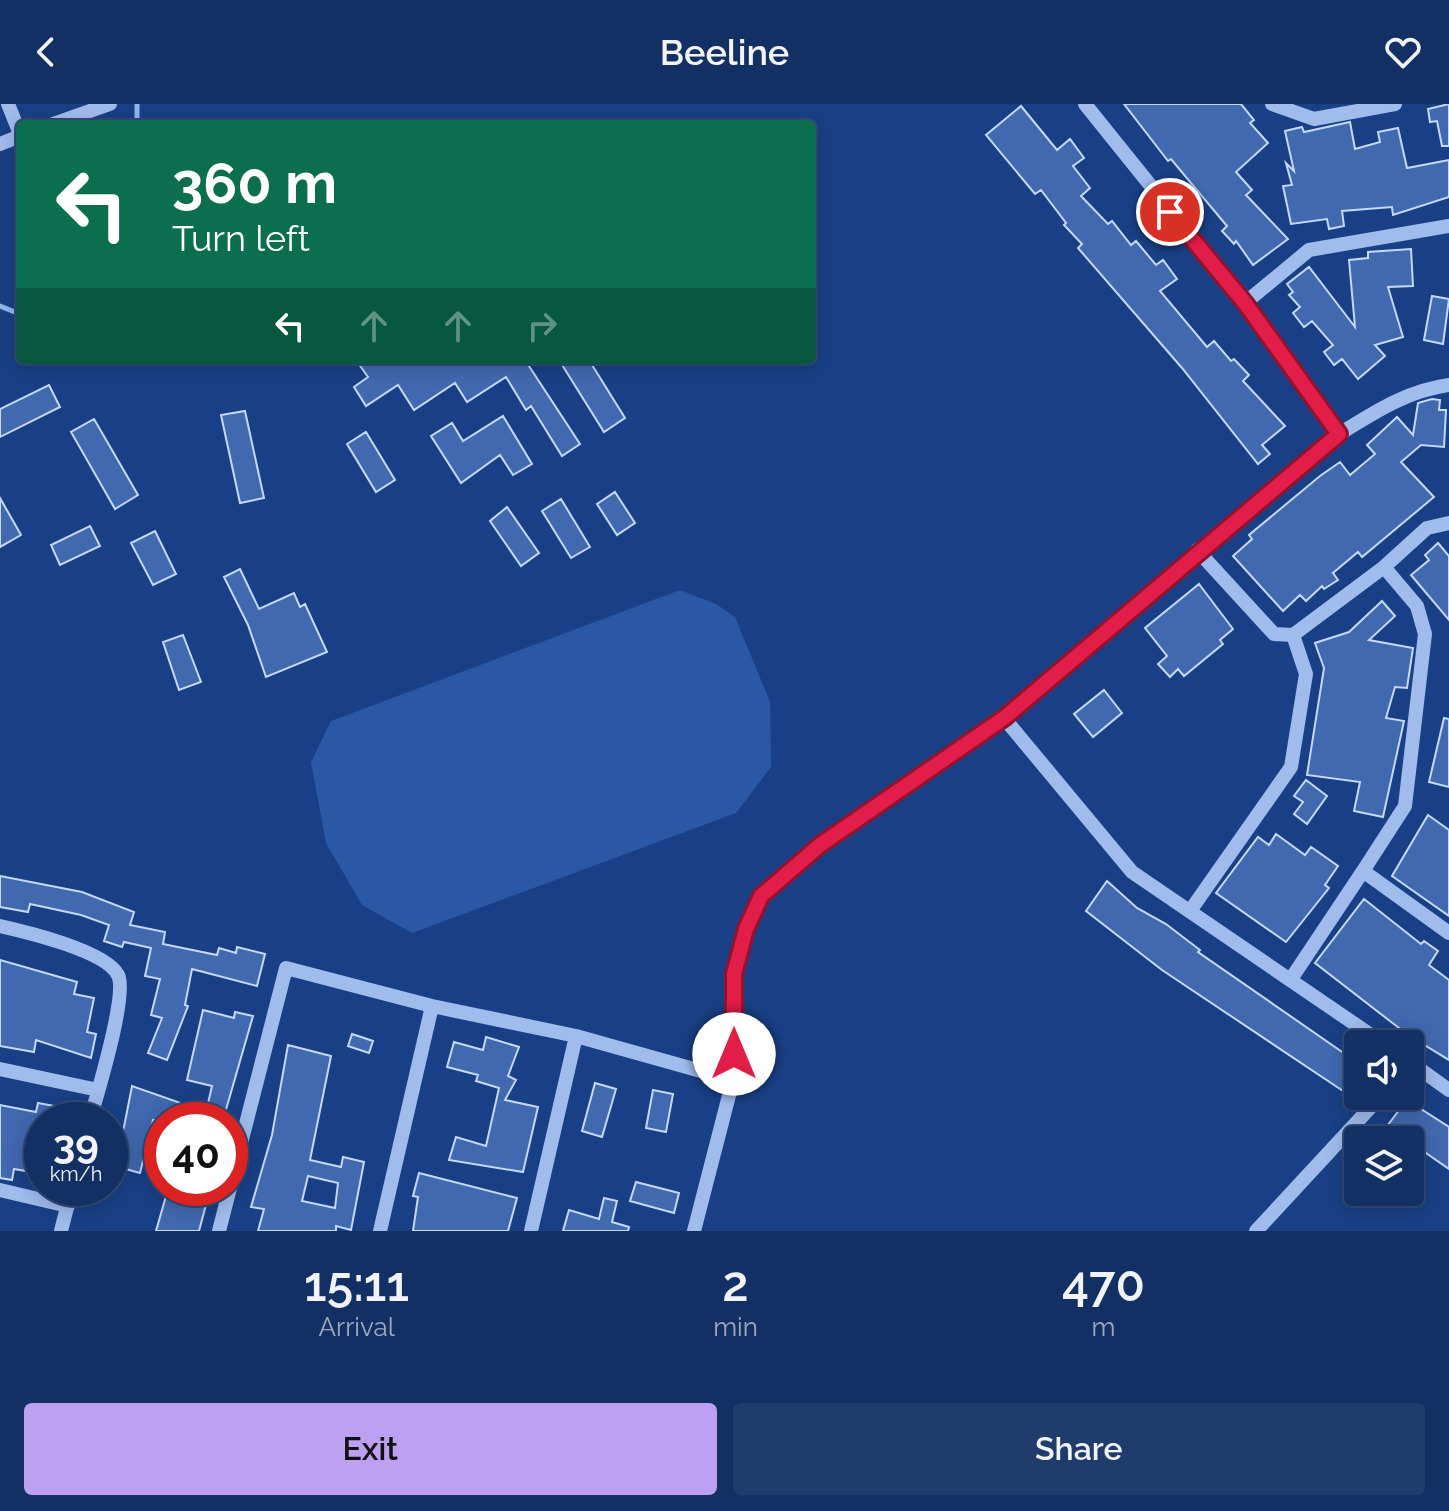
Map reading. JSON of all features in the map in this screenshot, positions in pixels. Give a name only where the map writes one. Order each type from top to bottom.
[{"type":"street","points":[[8,104],[16,125]]},
{"type":"street","points":[[64,120],[110,104]]},
{"type":"street","points":[[1085,104],[1245,303],[1339,434]]},
{"type":"street","points":[[1272,104],[1314,119],[1395,104]]},
{"type":"street","points":[[1245,303],[1309,250],[1449,226]]},
{"type":"street","points":[[694,1231],[733,1080],[734,974],[746,929],[761,896],[820,845],[1004,718],[1197,550],[1339,434],[1393,401],[1422,389],[1449,385]]},
{"type":"street","points":[[1197,550],[1274,634],[1293,635],[1384,567],[1427,528],[1449,523]]},
{"type":"street","points":[[1291,979],[1405,806],[1425,634],[1417,606],[1384,567]]},
{"type":"street","points":[[1190,911],[1291,767],[1306,674],[1293,635]]},
{"type":"street","points":[[1004,718],[1132,872],[1364,1030]]},
{"type":"street","points":[[1363,871],[1449,933]]},
{"type":"street","points":[[0,926],[104,959],[119,976],[120,1000],[95,1102]]},
{"type":"street","points":[[248,1117],[286,968],[432,1006],[576,1036],[733,1080]]},
{"type":"street","points":[[380,1231],[432,1006]]},
{"type":"street","points":[[531,1231],[576,1036]]},
{"type":"street","points":[[0,1069],[98,1090]]},
{"type":"street","points":[[1424,1073],[1449,1090]]},
{"type":"street","points":[[1256,1231],[1368,1110]]},
{"type":"street","points":[[0,1190],[24,1196]]},
{"type":"street","points":[[61,1231],[68,1206]]},
{"type":"street","points":[[219,1231],[225,1206]]},
{"type":"shaded area","points":[[680,590],[716,604],[735,617],[770,702],[771,767],[736,813],[412,933],[362,905],[326,843],[311,762],[331,721]]},
{"type":"building","points":[[1124,104],[1241,104],[1254,120],[1250,123],[1268,143],[1236,172],[1252,190],[1246,195],[1288,239],[1253,265],[1236,241],[1234,244],[1222,231],[1227,226],[1171,159],[1168,161]]},
{"type":"building","points":[[1449,104],[1449,146],[1442,146],[1437,121],[1430,122],[1428,109]]},
{"type":"building","points":[[1021,106],[1057,150],[1070,139],[1084,158],[1073,166],[1090,188],[1081,196],[1108,224],[1112,221],[1131,245],[1136,241],[1156,265],[1163,260],[1177,279],[1160,291],[1207,347],[1214,341],[1231,361],[1234,359],[1249,375],[1243,381],[1285,426],[1262,445],[1270,454],[1258,464],[1182,368],[1078,248],[1082,244],[1064,225],[1066,223],[1041,190],[1035,194],[986,135]]},
{"type":"building","points":[[1350,122],[1355,149],[1380,142],[1378,132],[1398,128],[1407,168],[1449,160],[1449,197],[1393,215],[1392,207],[1342,211],[1344,226],[1329,229],[1327,219],[1291,224],[1283,186],[1292,185],[1286,163],[1294,171],[1285,131],[1302,127],[1304,132]]},
{"type":"building","points":[[1411,249],[1413,286],[1388,287],[1403,337],[1375,345],[1385,356],[1358,379],[1342,359],[1334,365],[1324,352],[1333,345],[1312,321],[1304,327],[1293,313],[1300,307],[1289,295],[1293,292],[1287,284],[1309,267],[1355,327],[1349,260],[1368,258],[1368,252]]},
{"type":"building","points":[[1432,296],[1449,299],[1443,344],[1424,340]]},
{"type":"building","points":[[359,364],[528,364],[580,444],[562,456],[531,406],[526,410],[506,377],[467,402],[455,383],[414,410],[398,385],[366,406],[354,387],[368,377]]},
{"type":"building","points":[[562,364],[591,364],[625,418],[604,432]]},
{"type":"building","points":[[49,385],[60,407],[0,437],[0,409]]},
{"type":"building","points":[[1440,400],[1439,410],[1446,410],[1444,447],[1421,445],[1401,462],[1434,497],[1362,557],[1358,552],[1333,573],[1338,580],[1324,589],[1322,586],[1306,601],[1300,595],[1283,611],[1233,556],[1252,539],[1249,535],[1320,476],[1340,462],[1350,475],[1375,454],[1367,445],[1397,417],[1413,435],[1418,403]]},
{"type":"building","points":[[245,411],[264,498],[240,503],[221,415]]},
{"type":"building","points":[[503,416],[532,464],[513,475],[500,455],[461,483],[431,436],[452,423],[463,441]]},
{"type":"building","points":[[94,419],[138,495],[115,509],[71,432]]},
{"type":"building","points":[[366,432],[395,480],[376,492],[347,444]]},
{"type":"building","points":[[615,492],[635,523],[617,535],[597,504]]},
{"type":"building","points":[[0,498],[21,535],[0,547]]},
{"type":"building","points":[[561,499],[590,547],[571,558],[542,511]]},
{"type":"building","points":[[507,507],[539,553],[521,566],[490,521]]},
{"type":"building","points":[[90,526],[100,546],[60,565],[51,545]]},
{"type":"building","points":[[155,531],[176,574],[153,585],[131,543]]},
{"type":"building","points":[[1438,543],[1449,556],[1449,620],[1411,575],[1429,560],[1425,555]]},
{"type":"building","points":[[240,569],[259,609],[294,593],[300,607],[305,604],[327,652],[266,677],[248,625],[224,577]]},
{"type":"building","points":[[1199,584],[1233,629],[1220,640],[1223,644],[1184,676],[1178,669],[1170,677],[1158,664],[1167,656],[1145,628]]},
{"type":"building","points":[[1382,601],[1395,616],[1369,640],[1413,648],[1407,688],[1395,687],[1386,718],[1404,721],[1383,817],[1354,811],[1360,782],[1307,775],[1324,668],[1315,643],[1349,632]]},
{"type":"building","points":[[183,635],[201,682],[179,690],[163,642]]},
{"type":"building","points":[[1104,690],[1122,713],[1093,737],[1074,714]]},
{"type":"building","points":[[1444,718],[1449,719],[1449,787],[1429,782]]},
{"type":"building","points":[[1306,780],[1327,796],[1307,824],[1294,814],[1303,802],[1294,796]]},
{"type":"building","points":[[1428,815],[1449,830],[1449,916],[1392,876]]},
{"type":"building","points":[[1276,834],[1305,855],[1311,847],[1338,866],[1325,885],[1329,888],[1286,942],[1216,893],[1258,837],[1269,845]]},
{"type":"building","points":[[0,876],[82,892],[134,912],[130,925],[165,932],[163,944],[217,955],[219,948],[236,953],[237,947],[265,954],[257,986],[192,969],[185,1005],[188,1006],[167,1060],[148,1053],[162,1018],[151,1015],[160,979],[145,976],[151,948],[124,942],[122,947],[104,941],[109,925],[81,915],[30,904],[28,912],[0,907]]},
{"type":"building","points":[[1107,881],[1137,908],[1166,924],[1200,950],[1198,952],[1344,1053],[1344,1092],[1162,970],[1086,911]]},
{"type":"building","points":[[1364,899],[1421,944],[1424,941],[1438,951],[1429,965],[1449,980],[1449,1060],[1424,1045],[1424,1030],[1402,1030],[1315,963]]},
{"type":"building","points":[[0,960],[77,982],[74,994],[94,998],[87,1032],[96,1034],[91,1058],[36,1040],[34,1052],[0,1046]]},
{"type":"building","points":[[203,1010],[234,1018],[235,1012],[253,1016],[228,1102],[208,1102],[212,1086],[187,1080]]},
{"type":"building","points":[[352,1034],[373,1041],[369,1053],[348,1046]]},
{"type":"building","points":[[486,1037],[519,1047],[508,1076],[516,1080],[505,1100],[538,1107],[523,1172],[449,1160],[456,1137],[486,1146],[499,1088],[476,1081],[478,1075],[447,1067],[454,1042],[483,1050]]},
{"type":"building","points":[[288,1045],[331,1056],[310,1160],[341,1167],[343,1157],[364,1162],[351,1230],[336,1226],[336,1231],[258,1231],[264,1209],[251,1207],[272,1135]],"holes":[[[308,1176],[338,1183],[335,1208],[302,1201]]]},
{"type":"building","points":[[595,1083],[616,1089],[602,1137],[582,1131]]},
{"type":"building","points":[[132,1086],[178,1102],[144,1102],[144,1157],[140,1173],[128,1170],[128,1106]]},
{"type":"building","points":[[653,1090],[673,1094],[666,1132],[646,1128]]},
{"type":"building","points":[[0,1105],[24,1110],[24,1171],[14,1169],[12,1180],[0,1178]]},
{"type":"building","points":[[1399,1110],[1423,1110],[1449,1127],[1449,1169],[1424,1152],[1424,1126],[1387,1126]]},
{"type":"building","points":[[419,1173],[517,1198],[508,1231],[413,1231],[418,1197],[413,1196]]},
{"type":"building","points":[[636,1182],[679,1193],[674,1213],[630,1201]]},
{"type":"building","points":[[604,1198],[617,1201],[612,1222],[629,1227],[628,1231],[563,1231],[569,1210],[599,1219]]},
{"type":"building","points":[[163,1206],[206,1206],[199,1231],[156,1231]]},
{"type":"waterway","points":[[137,104],[137,120]]},
{"type":"waterway","points":[[0,306],[16,312]]},
{"type":"route","points":[[734,1054],[734,974],[746,929],[761,896],[820,845],[1004,718],[1197,550],[1339,434],[1245,303],[1170,212]]}]
